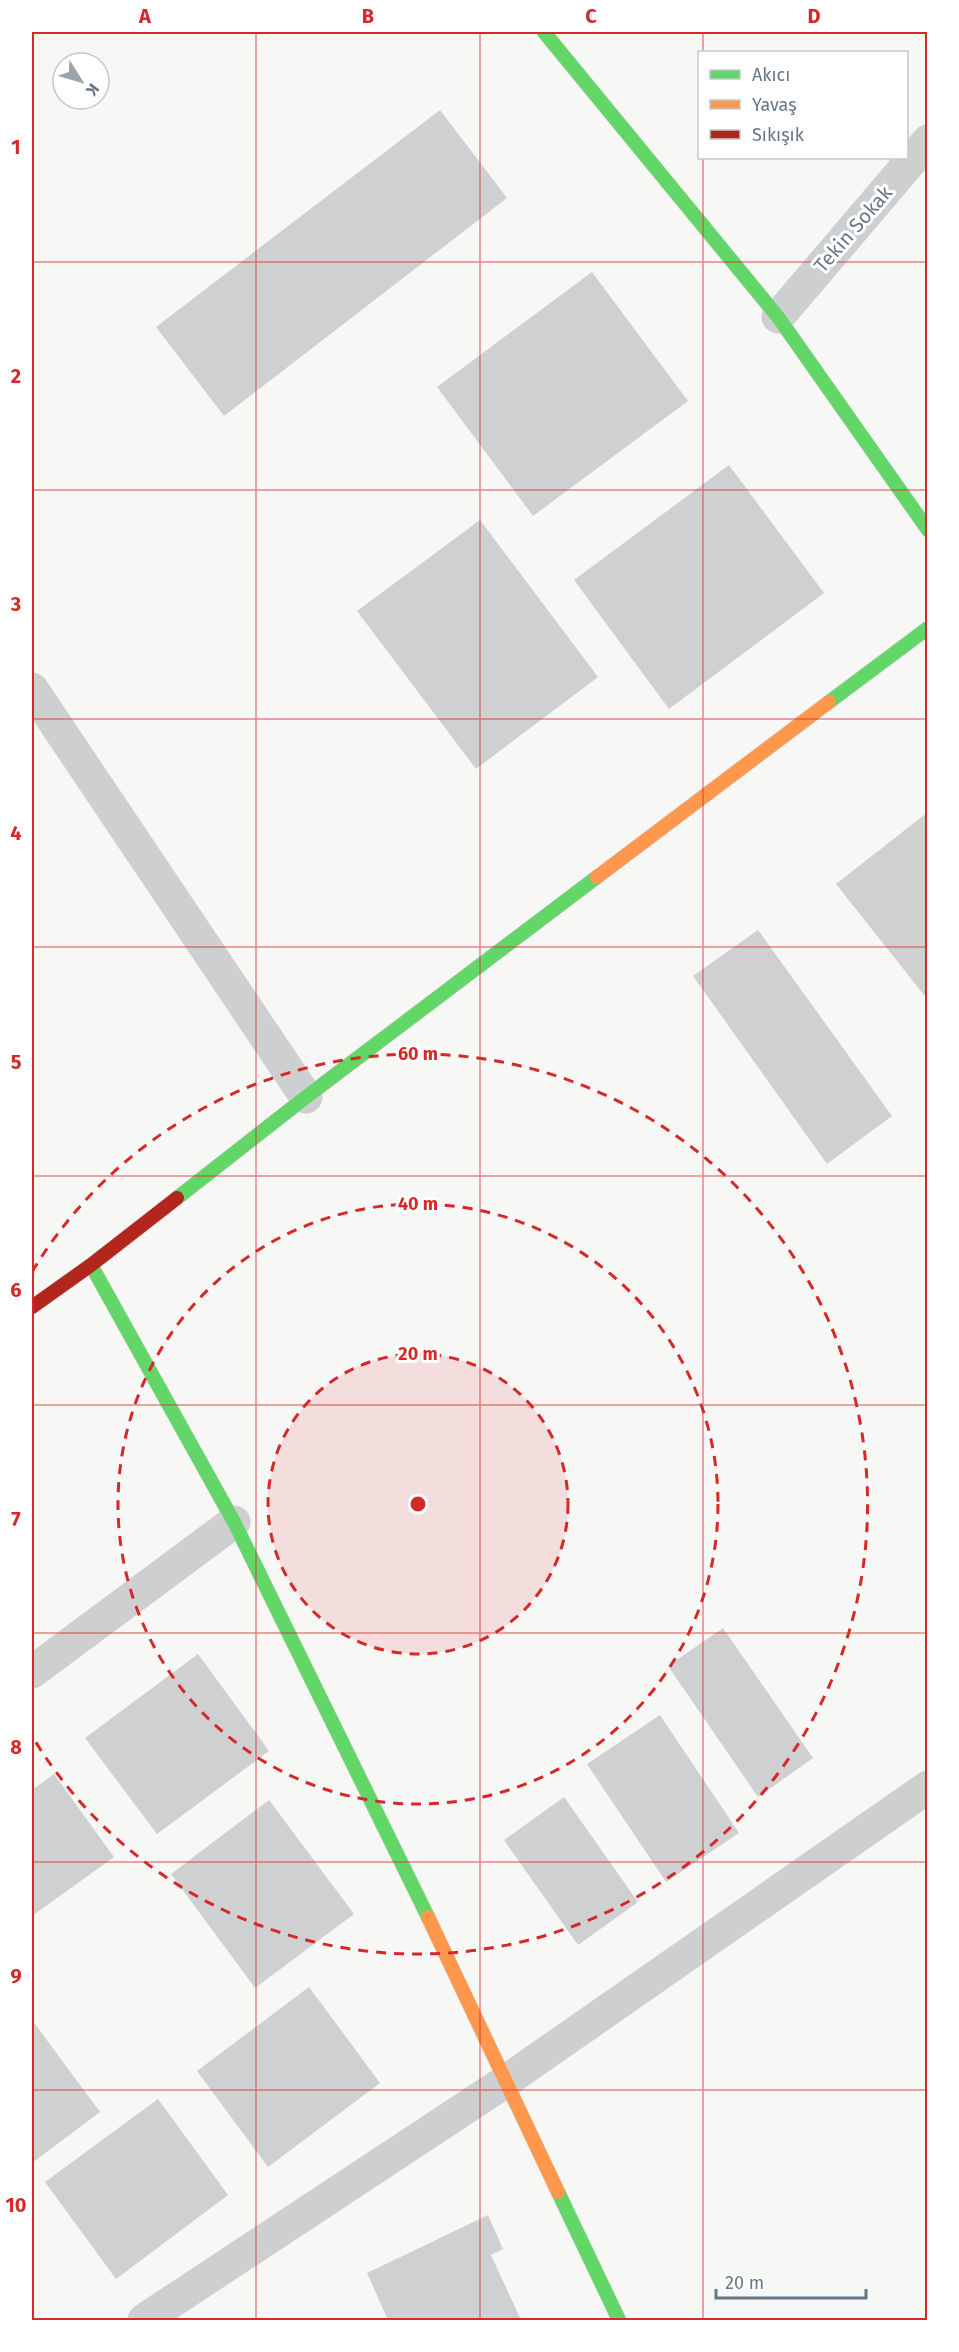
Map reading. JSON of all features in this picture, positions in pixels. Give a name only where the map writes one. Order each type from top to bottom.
[{"type":"street","points":[[544,32],[778,317],[927,530]]},
{"type":"street","name":"Tekin Sokak","points":[[778,317],[927,141]]},
{"type":"street","points":[[32,1307],[91,1265],[306,1097],[927,628]]},
{"type":"street","points":[[32,689],[306,1097]]},
{"type":"street","points":[[91,1265],[234,1522],[407,1872],[620,2320]]},
{"type":"street","points":[[32,1671],[234,1522]]},
{"type":"street","points":[[144,2320],[506,2081],[927,1787]]},
{"type":"building","points":[[440,110],[507,198],[224,416],[156,327]]},
{"type":"building","points":[[592,272],[688,401],[533,516],[437,387]]},
{"type":"building","points":[[729,465],[824,593],[669,709],[574,580]]},
{"type":"building","points":[[480,520],[598,677],[476,769],[357,611]]},
{"type":"building","points":[[928,812],[928,1000],[836,884]]},
{"type":"building","points":[[758,930],[892,1116],[827,1164],[693,976]]},
{"type":"building","points":[[723,1628],[813,1758],[758,1797],[668,1666]]},
{"type":"building","points":[[198,1654],[269,1751],[157,1834],[85,1738]]},
{"type":"building","points":[[660,1715],[739,1833],[666,1882],[587,1764]]},
{"type":"building","points":[[54,1774],[114,1857],[32,1916],[32,1790]]},
{"type":"building","points":[[564,1797],[638,1902],[578,1945],[504,1840]]},
{"type":"building","points":[[269,1800],[354,1914],[255,1988],[171,1874]]},
{"type":"building","points":[[309,1987],[380,2083],[268,2167],[197,2071]]},
{"type":"building","points":[[32,2020],[100,2112],[32,2163]]},
{"type":"building","points":[[158,2099],[228,2195],[116,2279],[45,2182]]},
{"type":"building","points":[[488,2215],[503,2249],[491,2255],[521,2320],[388,2320],[367,2273]]},
{"type":"traffic: fast","points":[[544,32],[778,317],[928,530]]},
{"type":"traffic: fast","points":[[829,702],[928,628]]},
{"type":"traffic: fast","points":[[177,1198],[306,1097],[597,877]]},
{"type":"traffic: fast","points":[[91,1265],[234,1522],[428,1917]]},
{"type":"traffic: fast","points":[[558,2192],[619,2320]]},
{"type":"traffic: slow","points":[[597,877],[829,702]]},
{"type":"traffic: slow","points":[[428,1917],[558,2192]]},
{"type":"traffic: jam","points":[[32,1307],[91,1265],[177,1198]]}]
